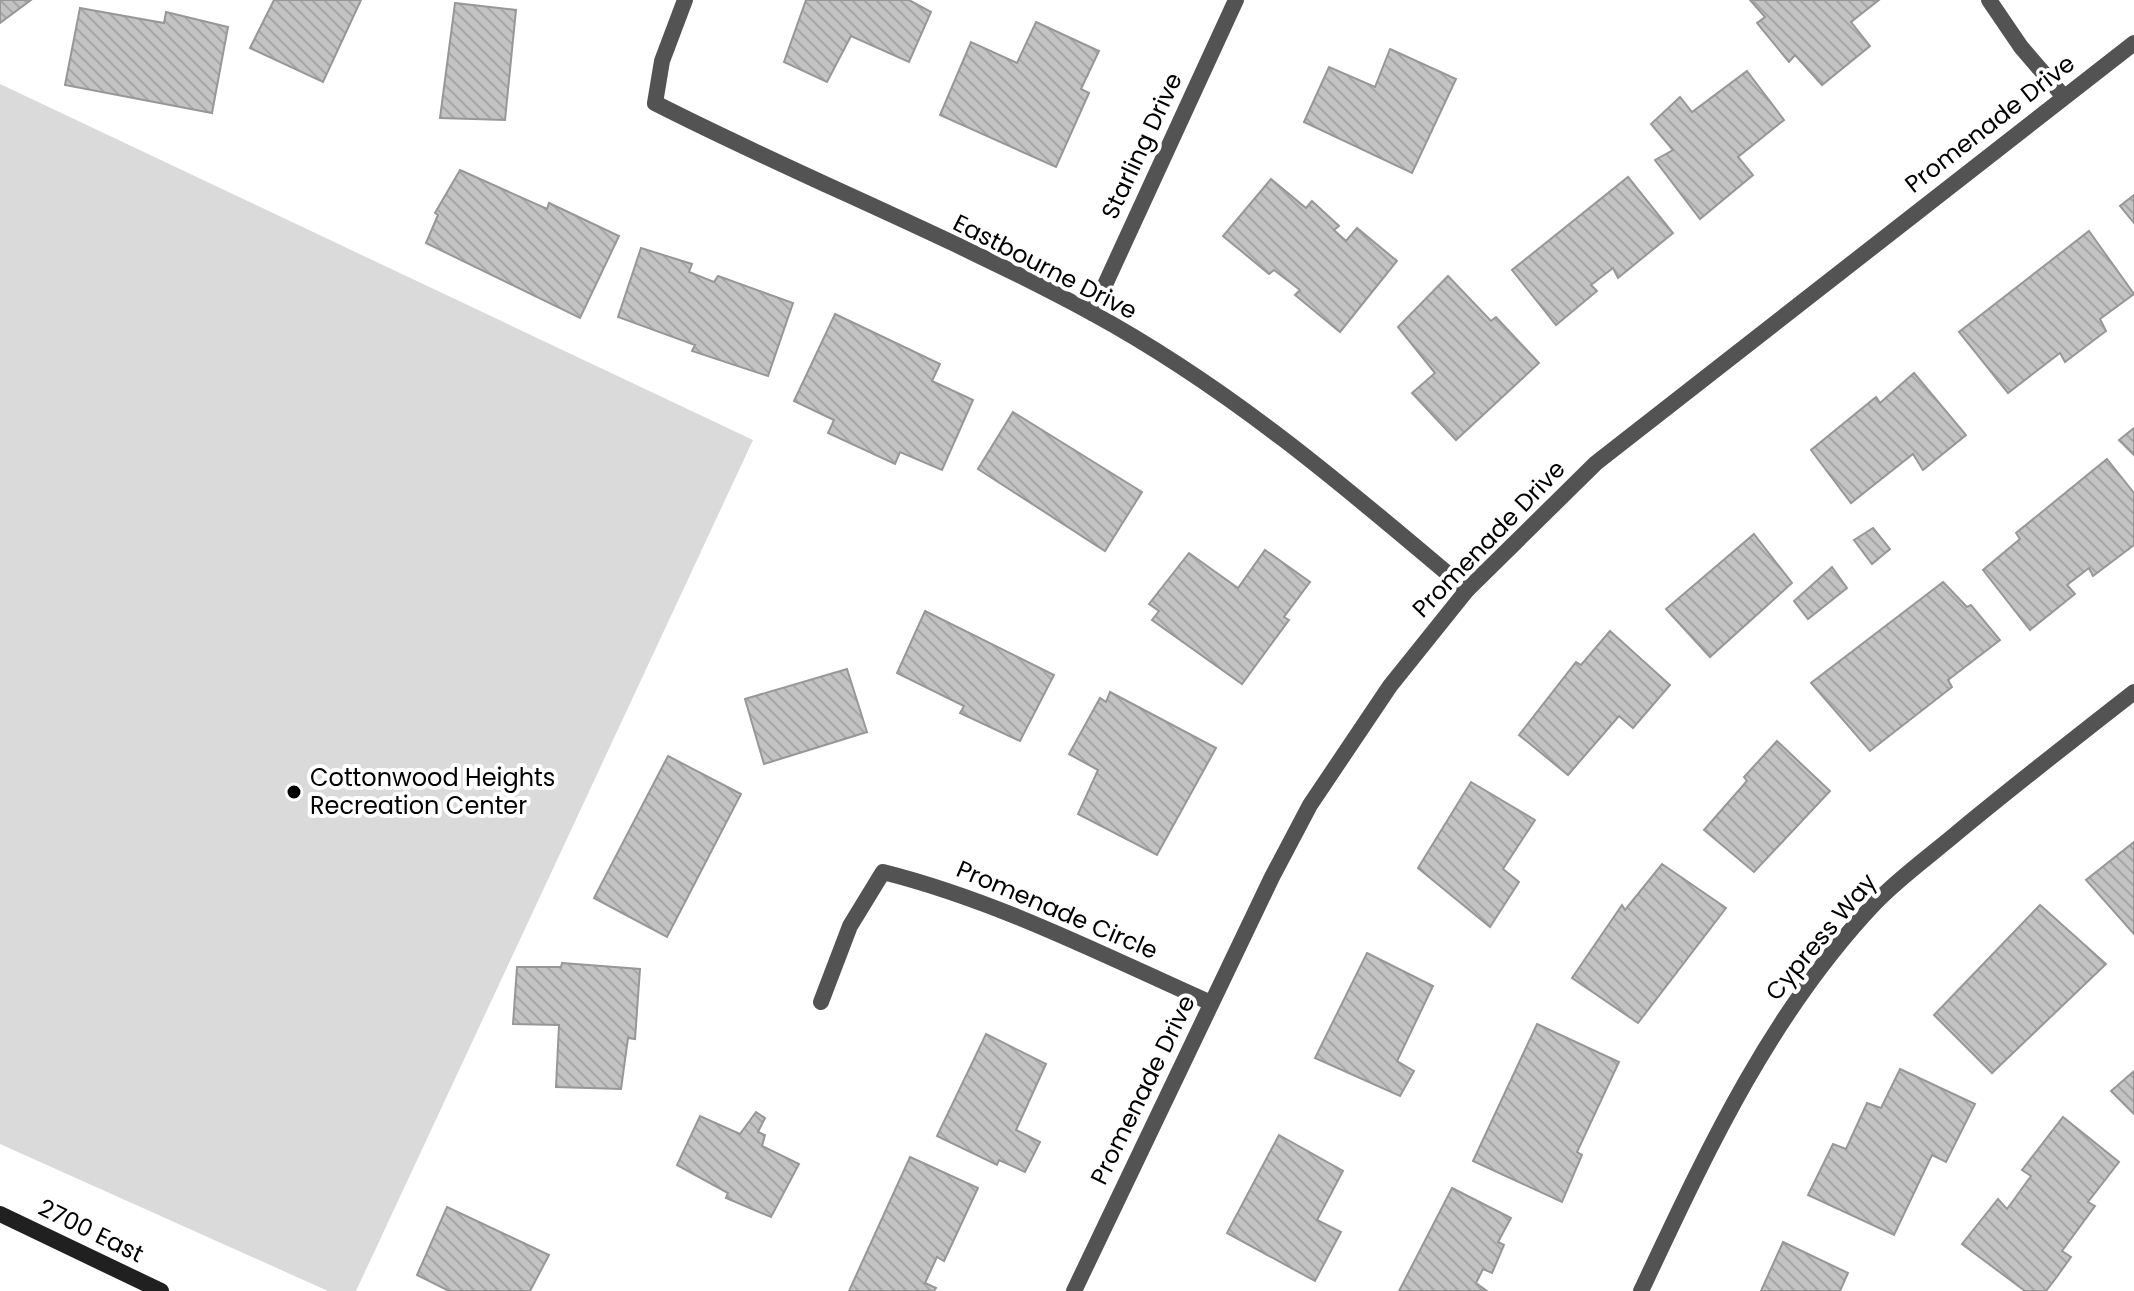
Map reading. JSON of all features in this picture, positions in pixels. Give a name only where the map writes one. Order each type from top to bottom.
[{"type":"street","name":"Eastbourne Drive","points":[[685,0],[662,61],[655,103],[763,158],[1092,313],[1243,407],[1347,488],[1467,590]]},
{"type":"street","name":"Starling Drive","points":[[1092,313],[1236,0]]},
{"type":"street","points":[[1989,0],[2064,97]]},
{"type":"street","name":"Promenade Drive","points":[[1074,1291],[1211,1003],[1310,805],[1390,686],[1467,590],[1596,463],[2134,43]]},
{"type":"street","name":"Cypress Way","points":[[1641,1291],[1697,1172],[1760,1055],[1795,1001],[1836,948],[1889,889],[2134,692]]},
{"type":"street","name":"Promenade Circle","points":[[821,1002],[850,926],[883,872],[936,885],[992,905],[1211,1003]]},
{"type":"street","name":"2700 East","points":[[0,1214],[161,1291]]},
{"type":"shaded area","name":"Cottonwood Heights Recreation Center","points":[[0,84],[753,440],[356,1291],[328,1291],[0,1144]]},
{"type":"building","points":[[0,0],[31,0],[0,23]]},
{"type":"building","points":[[274,0],[361,0],[323,82],[250,48]]},
{"type":"building","points":[[806,0],[909,0],[931,12],[909,62],[851,36],[827,82],[784,62]]},
{"type":"building","points":[[1750,0],[1879,0],[1851,22],[1870,46],[1822,85],[1795,55],[1789,62],[1757,23],[1765,17]]},
{"type":"building","points":[[455,3],[516,10],[505,120],[440,118]]},
{"type":"building","points":[[80,8],[164,23],[166,12],[228,27],[212,113],[65,85]]},
{"type":"building","points":[[1036,22],[1099,51],[1081,89],[1089,93],[1056,167],[940,115],[971,42],[1017,63]]},
{"type":"building","points":[[1390,49],[1456,79],[1412,173],[1304,122],[1329,67],[1375,87]]},
{"type":"building","points":[[1747,71],[1784,120],[1738,157],[1753,175],[1700,219],[1655,160],[1673,150],[1651,124],[1680,97],[1692,112]]},
{"type":"building","points":[[460,170],[547,209],[549,203],[619,236],[580,318],[426,243],[438,215],[435,213]]},
{"type":"building","points":[[1628,177],[1673,233],[1618,278],[1613,268],[1591,285],[1597,291],[1556,325],[1512,270]]},
{"type":"building","points":[[1271,179],[1306,208],[1312,201],[1339,226],[1334,230],[1346,241],[1357,228],[1397,261],[1340,332],[1295,295],[1300,290],[1274,270],[1269,274],[1223,236]]},
{"type":"building","points":[[2134,195],[2134,223],[2120,206]]},
{"type":"building","points":[[2089,231],[2134,294],[2100,319],[2106,331],[2065,362],[2060,353],[2008,393],[1959,332]]},
{"type":"building","points":[[641,248],[692,264],[689,272],[714,282],[718,276],[793,303],[768,376],[692,351],[695,345],[618,317]]},
{"type":"building","points":[[1448,276],[1491,321],[1496,317],[1539,363],[1456,440],[1412,393],[1435,373],[1398,327]]},
{"type":"building","points":[[835,314],[940,364],[932,381],[973,400],[942,470],[900,452],[895,464],[828,433],[834,420],[794,401]]},
{"type":"building","points":[[1914,373],[1966,435],[1923,470],[1913,454],[1851,503],[1811,450],[1876,397],[1880,403]]},
{"type":"building","points":[[1013,412],[1142,492],[1105,551],[978,469]]},
{"type":"building","points":[[2134,428],[2134,455],[2119,440]]},
{"type":"building","points":[[2107,459],[2134,493],[2134,545],[2093,576],[2089,568],[2067,585],[2075,594],[2030,630],[1983,570],[2020,539],[2016,533]]},
{"type":"building","points":[[1873,528],[1890,549],[1872,564],[1854,540]]},
{"type":"building","points":[[1754,534],[1792,583],[1710,657],[1666,609]]},
{"type":"building","points":[[1265,550],[1310,582],[1284,617],[1289,620],[1242,684],[1152,620],[1159,611],[1149,604],[1189,553],[1238,588]]},
{"type":"building","points":[[1832,567],[1847,588],[1808,619],[1794,601]]},
{"type":"building","points":[[1943,582],[1967,607],[1971,605],[2000,640],[1948,680],[1952,687],[1870,751],[1811,683]]},
{"type":"building","points":[[925,611],[1054,675],[1020,741],[960,713],[964,706],[897,673]]},
{"type":"building","points":[[1610,631],[1670,685],[1633,728],[1619,716],[1568,775],[1519,735],[1576,662],[1581,665]]},
{"type":"building","points":[[847,669],[867,732],[764,764],[745,699]]},
{"type":"building","points":[[1110,692],[1216,748],[1157,855],[1078,814],[1098,770],[1069,754],[1100,698],[1106,702]]},
{"type":"building","points":[[1777,741],[1830,791],[1754,872],[1704,830],[1747,781],[1744,777]]},
{"type":"building","points":[[668,756],[741,794],[667,937],[594,898]]},
{"type":"building","points":[[1471,782],[1535,820],[1503,869],[1519,882],[1490,927],[1418,868]]},
{"type":"building","points":[[2134,842],[2134,934],[2086,880]]},
{"type":"building","points":[[1662,864],[1726,908],[1638,1023],[1572,978],[1622,905],[1625,910]]},
{"type":"building","points":[[2040,905],[2106,964],[1992,1073],[1934,1015]]},
{"type":"building","points":[[1367,953],[1433,986],[1397,1061],[1414,1071],[1400,1096],[1315,1058]]},
{"type":"building","points":[[562,963],[640,969],[635,1039],[628,1038],[621,1089],[556,1087],[559,1025],[513,1024],[517,967],[561,967]]},
{"type":"building","points":[[1537,1024],[1619,1062],[1577,1152],[1582,1155],[1562,1202],[1473,1161]]},
{"type":"building","points":[[986,1034],[1046,1064],[1016,1130],[1040,1142],[1025,1172],[999,1160],[997,1165],[937,1136]]},
{"type":"building","points":[[1900,1069],[1975,1104],[1946,1162],[1932,1155],[1894,1235],[1808,1195],[1833,1144],[1846,1149],[1867,1103],[1881,1108]]},
{"type":"building","points":[[2134,1071],[2134,1114],[2111,1091]]},
{"type":"building","points":[[756,1112],[765,1118],[758,1132],[765,1135],[762,1146],[799,1164],[771,1217],[726,1198],[728,1193],[677,1165],[700,1116],[740,1134]]},
{"type":"building","points":[[2063,1117],[2119,1162],[2088,1202],[2095,1206],[2062,1251],[2071,1257],[2056,1278],[2046,1291],[2025,1291],[1962,1244],[1998,1199],[2007,1209],[2031,1176],[2022,1170]]},
{"type":"building","points":[[1279,1135],[1343,1171],[1317,1220],[1341,1232],[1315,1281],[1227,1233]]},
{"type":"building","points":[[910,1157],[978,1188],[944,1261],[937,1257],[925,1283],[936,1288],[934,1291],[849,1291]]},
{"type":"building","points":[[1452,1188],[1511,1218],[1498,1242],[1504,1245],[1492,1273],[1483,1269],[1476,1283],[1487,1291],[1399,1291]]},
{"type":"building","points":[[447,1207],[549,1255],[530,1291],[449,1291],[417,1275]]},
{"type":"building","points":[[1783,1242],[1848,1273],[1840,1291],[1761,1291]]},
{"type":"place","name":"Cottonwood Heights Recreation Center","points":[[294,792]]}]
